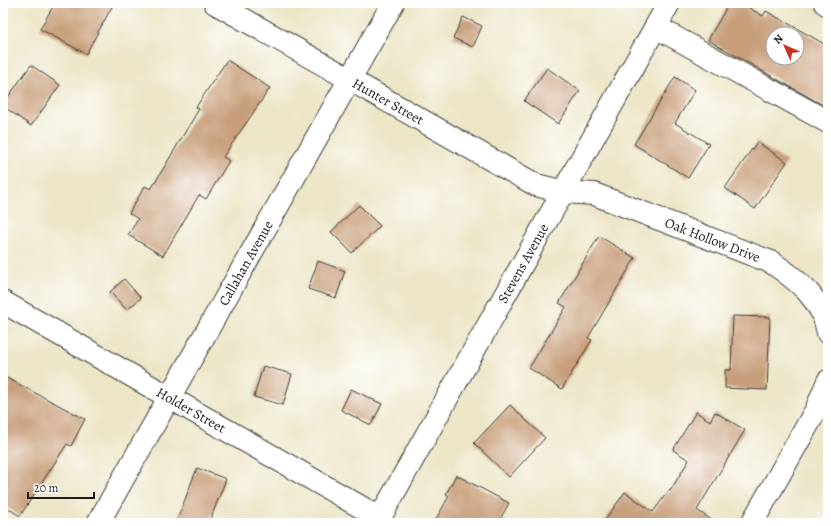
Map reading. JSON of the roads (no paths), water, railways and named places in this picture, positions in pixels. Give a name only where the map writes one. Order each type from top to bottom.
[{"type":"street","name":"Hunter Street","points":[[215,3],[536,185],[564,192]]},
{"type":"street","name":"Callahan Avenue","points":[[98,523],[393,3]]},
{"type":"street","name":"Stevens Avenue","points":[[379,520],[669,3]]},
{"type":"street","points":[[656,27],[828,122]]},
{"type":"street","name":"Oak Hollow Drive","points":[[564,192],[594,194],[771,262],[796,278],[815,299],[827,326],[828,333]]},
{"type":"street","name":"Holder Street","points":[[3,302],[379,520]]},
{"type":"street","points":[[752,523],[816,410],[828,381]]}]
